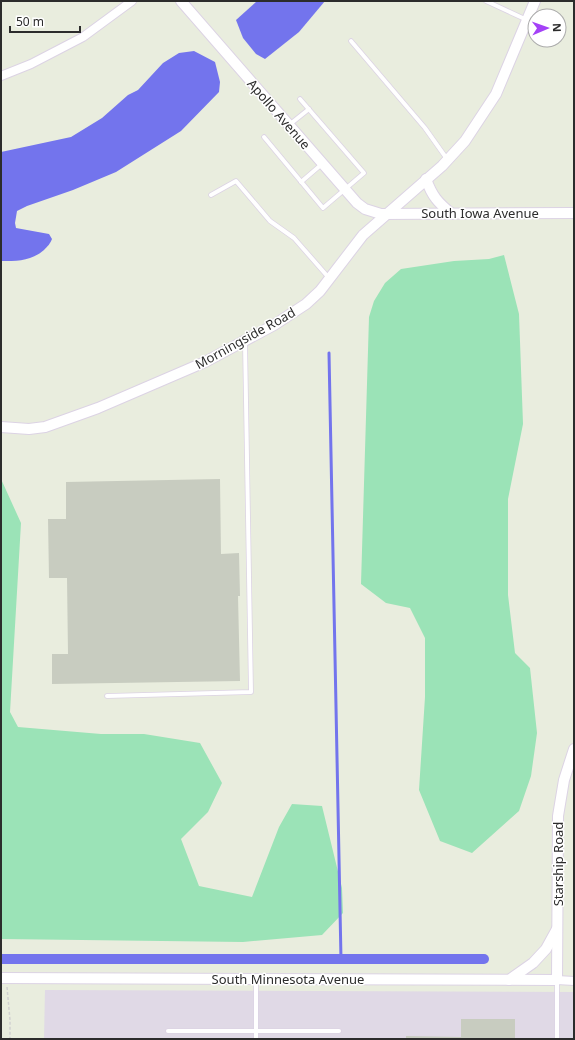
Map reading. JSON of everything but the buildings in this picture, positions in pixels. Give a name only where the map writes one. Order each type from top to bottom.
[{"type":"street","points":[[1,76],[31,64],[83,37],[132,1]]},
{"type":"street","name":"Apollo Avenue","points":[[181,1],[356,203],[364,209],[386,214]]},
{"type":"street","name":"Morningside Road","points":[[1,427],[29,429],[45,427],[98,408],[205,362],[274,326],[306,304],[320,291],[363,235],[448,160],[465,141],[496,94],[527,20]]},
{"type":"street","points":[[426,179],[430,191],[439,203],[452,214]]},
{"type":"street","name":"South Iowa Avenue","points":[[386,214],[574,213]]},
{"type":"street","name":"Starship Road","points":[[557,980],[558,816],[564,780],[574,749]]},
{"type":"street","points":[[509,980],[533,964],[546,949],[557,929]]},
{"type":"street","name":"South Minnesota Avenue","points":[[4,977],[574,981]]},
{"type":"lane","points":[[486,1],[527,20]]},
{"type":"lane","points":[[351,41],[424,128],[448,160]]},
{"type":"lane","points":[[264,137],[324,208],[364,173],[300,99]]},
{"type":"lane","points":[[289,125],[309,109]]},
{"type":"lane","points":[[301,182],[322,164]]},
{"type":"lane","points":[[211,194],[236,181],[270,221],[294,238],[329,278]]},
{"type":"lane","points":[[107,696],[251,692],[245,341]]},
{"type":"lane","points":[[256,979],[256,1039]]},
{"type":"lane","points":[[557,980],[557,1039]]},
{"type":"lane","points":[[168,1031],[338,1031]]},
{"type":"path","points":[[4,977],[10,1020],[10,1039]]},
{"type":"shaded area","points":[[257,1],[325,1],[299,32],[265,59],[256,54],[243,38],[236,20]]},
{"type":"shaded area","points":[[194,51],[215,62],[220,82],[219,92],[181,131],[116,172],[17,211],[15,223],[16,228],[49,234],[52,239],[49,245],[39,254],[19,260],[1,261],[1,152],[71,137],[102,118],[128,95],[138,90],[163,63],[179,53]]},
{"type":"shaded area","points":[[45,990],[574,992],[574,1039],[44,1039]]},
{"type":"green space","points":[[504,255],[519,314],[523,424],[508,499],[508,595],[515,653],[530,668],[537,733],[531,776],[519,811],[472,853],[440,841],[419,790],[425,697],[425,638],[410,608],[386,603],[361,584],[369,317],[374,301],[385,283],[401,269],[454,261],[489,259]]},
{"type":"green space","points":[[1,479],[21,523],[10,712],[18,727],[101,734],[144,734],[200,743],[222,783],[208,812],[181,839],[199,886],[252,897],[279,827],[292,804],[322,806],[342,888],[343,913],[322,935],[243,942],[1,939]]},
{"type":"waterway","points":[[329,353],[341,959]]},
{"type":"waterway","points":[[1,959],[484,959]]}]
